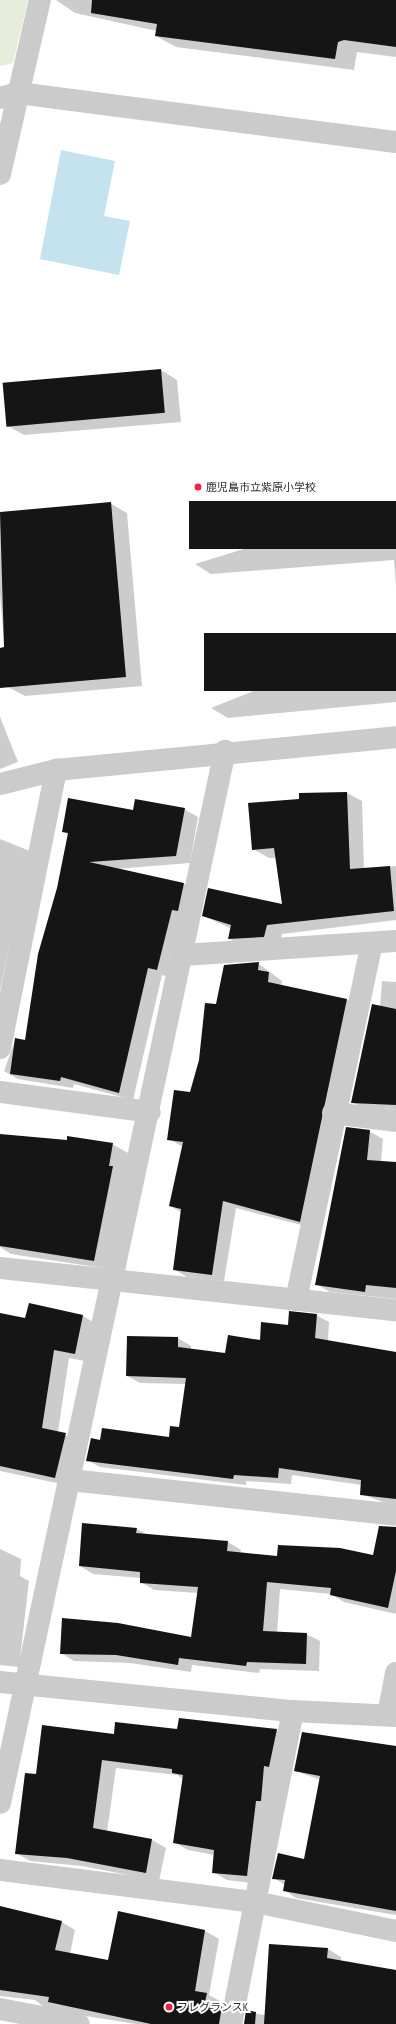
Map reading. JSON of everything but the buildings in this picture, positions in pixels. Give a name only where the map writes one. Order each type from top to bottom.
[{"type":"street","points":[[0,174],[9,95],[40,0]]},
{"type":"street","points":[[9,95],[396,142]]},
{"type":"street","points":[[0,784],[56,770],[225,752],[396,737]]},
{"type":"street","points":[[0,1804],[150,1112],[225,752]]},
{"type":"street","points":[[0,1048],[56,770]]},
{"type":"street","points":[[183,955],[396,941]]},
{"type":"street","points":[[296,1300],[333,1113],[372,943]]},
{"type":"street","points":[[0,1092],[150,1112]]},
{"type":"street","points":[[333,1113],[396,1121]]},
{"type":"street","points":[[0,1268],[112,1282],[396,1310]]},
{"type":"street","points":[[70,1480],[396,1515]]},
{"type":"street","points":[[0,1682],[25,1686],[293,1711],[392,1715],[396,1673]]},
{"type":"street","points":[[231,2024],[293,1711]]},
{"type":"street","points":[[0,1870],[255,1902],[396,1931]]},
{"type":"street","points":[[0,2009],[79,2024]]},
{"type":"green space","points":[[0,0],[28,0],[13,63],[0,66]]},
{"type":"water","points":[[61,150],[115,161],[104,216],[130,221],[119,275],[40,259]]},
{"type":"place","name":"鹿児島市立紫原小学校","points":[[198,487]]},
{"type":"place","name":"フレグランスK","points":[[169,2007]]}]
